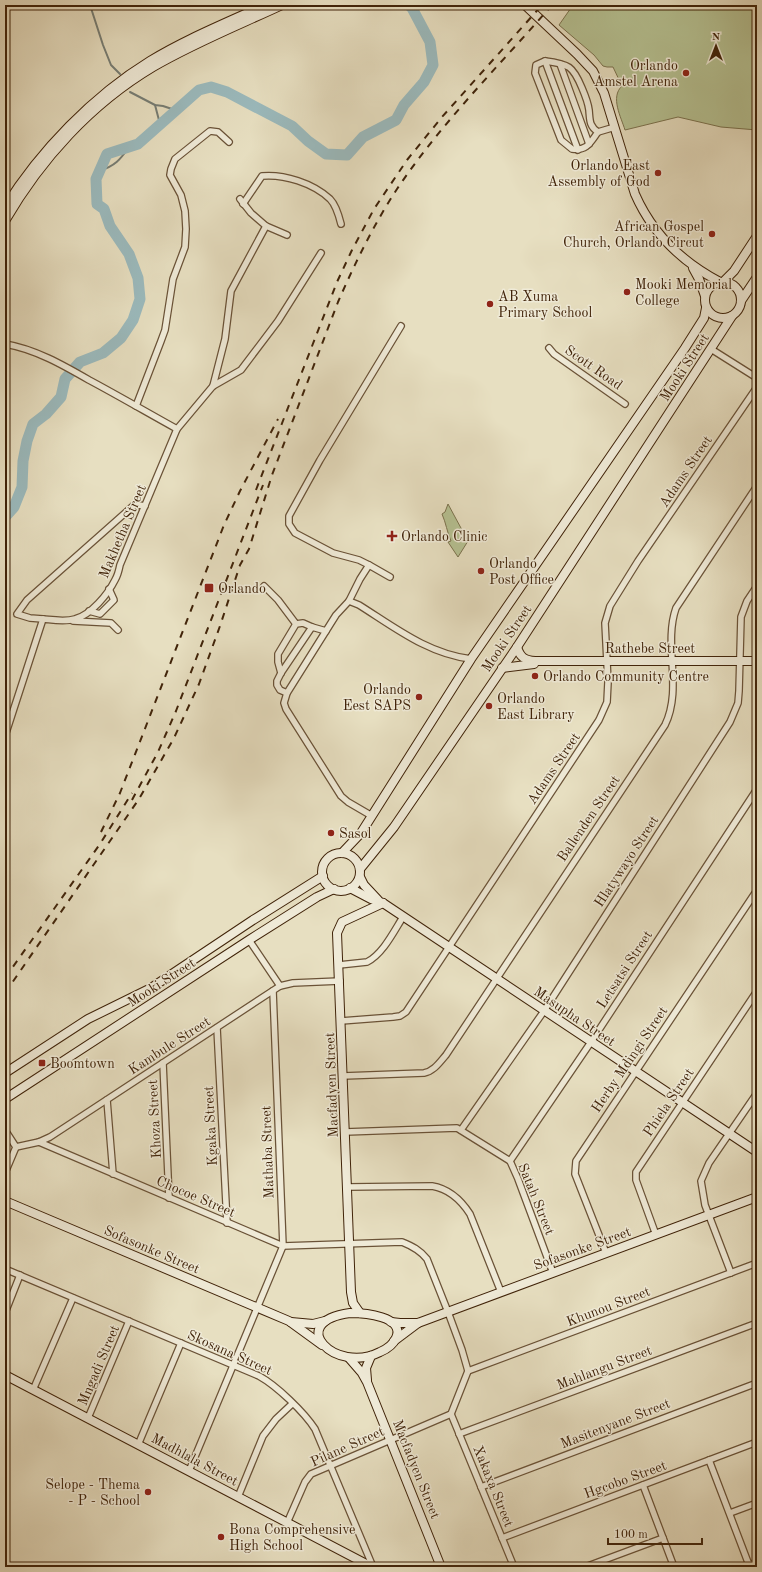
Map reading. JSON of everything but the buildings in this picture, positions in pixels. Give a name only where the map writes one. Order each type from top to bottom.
[{"type":"main road","points":[[5,207],[34,166],[64,131],[125,77],[150,61],[196,36],[265,5]]},
{"type":"main road","points":[[5,221],[16,202],[49,157],[73,130],[119,90],[153,67],[200,43],[282,5]]},
{"type":"main road","points":[[525,5],[593,71],[604,93],[616,127],[635,194],[642,210],[652,226],[691,265],[699,279],[705,296],[706,308],[715,317],[724,318],[732,316],[736,312],[741,301],[757,277]]},
{"type":"main road","points":[[705,296],[710,287],[721,282],[734,271],[757,236]]},
{"type":"main road","points":[[691,265],[721,282],[728,283],[735,287],[740,295],[741,301]]},
{"type":"main road","name":"Mooki Street","points":[[342,853],[361,834],[471,659],[685,348],[704,318],[706,308]]},
{"type":"main road","name":"Mooki Street","points":[[360,873],[394,827],[517,647],[732,316]]},
{"type":"main road","name":"Rathebe Street","points":[[517,647],[519,655],[530,661],[757,660]]},
{"type":"main road","name":"Rathebe Street","points":[[502,668],[543,661]]},
{"type":"main road","points":[[342,853],[353,857],[358,863],[360,873],[357,882],[350,888],[343,890],[334,889],[328,885],[323,873],[327,859],[332,855],[342,853]]},
{"type":"main road","name":"Mooki Street","points":[[5,1073],[103,1010],[151,988],[323,873]]},
{"type":"main road","name":"Masupha Street","points":[[360,873],[364,885],[378,901]]},
{"type":"main road","name":"Masupha Street","points":[[350,888],[378,901],[403,917],[757,1152]]},
{"type":"main road","name":"Mooki Street","points":[[5,1099],[317,896],[334,889]]},
{"type":"main road","points":[[325,893],[350,893],[378,901]]},
{"type":"main road","name":"Macfadyen Street","points":[[360,1313],[353,1303],[352,1292],[337,933],[342,922],[378,901]]},
{"type":"main road","name":"Sofasonke Street","points":[[289,1321],[331,1352],[349,1358],[371,1356],[387,1349],[394,1341],[418,1323],[756,1198]]},
{"type":"main road","name":"Sofasonke Street","points":[[5,1201],[289,1321],[308,1324],[320,1323],[339,1315],[360,1313],[376,1315],[391,1322],[418,1323]]},
{"type":"main road","name":"Macfadyen Street","points":[[339,1315],[348,1307],[352,1292]]},
{"type":"main road","points":[[322,1345],[318,1336],[319,1329],[325,1321]]},
{"type":"main road","points":[[391,1322],[397,1329],[394,1341]]},
{"type":"main road","name":"Macfadyen Street","points":[[367,1382],[366,1368],[371,1356]]},
{"type":"main road","name":"Macfadyen Street","points":[[349,1358],[362,1373],[367,1382],[441,1567]]},
{"type":"main road","name":"Madhlala Street","points":[[5,1375],[372,1567]]},
{"type":"street","points":[[598,132],[590,124],[587,100],[576,73],[570,67],[545,61],[536,65],[535,73],[561,140],[572,150],[582,150],[589,144],[598,132],[616,127]]},
{"type":"street","points":[[545,61],[578,150]]},
{"type":"street","points":[[560,64],[589,144]]},
{"type":"street","points":[[136,406],[165,330],[173,279],[185,247],[185,211],[181,195],[170,175],[172,164],[178,156],[210,131],[218,132],[228,142]]},
{"type":"street","points":[[243,204],[262,176],[270,175],[283,177],[302,183],[331,200],[342,224]]},
{"type":"street","points":[[240,199],[243,204],[266,226],[287,234]]},
{"type":"street","points":[[213,386],[225,339],[231,291],[266,226]]},
{"type":"street","points":[[213,386],[241,370],[278,320],[321,253]]},
{"type":"street","points":[[390,577],[359,560],[333,553],[295,533],[289,524],[289,516],[320,460],[401,326]]},
{"type":"street","points":[[5,344],[15,345],[33,351],[61,364],[177,429]]},
{"type":"street","name":"Scott Road","points":[[549,348],[554,354],[625,404]]},
{"type":"street","points":[[711,349],[757,378]]},
{"type":"street","name":"Makhetha Street","points":[[145,506],[133,506],[27,600],[17,614],[30,618],[66,620],[76,619],[89,611],[109,589],[116,579],[120,565],[145,506],[177,429],[213,386]]},
{"type":"street","name":"Adams Street","points":[[341,1020],[393,1017],[400,1016],[406,1012],[604,711],[608,693],[605,623],[614,598],[757,387]]},
{"type":"street","name":"Ballenden Street","points":[[343,1076],[429,1072],[437,1066],[446,1055],[495,978],[665,725],[671,708],[673,661],[671,625],[676,608],[757,486]]},
{"type":"street","points":[[369,566],[360,579],[349,601],[336,615],[287,693],[284,703],[286,709],[335,789],[348,802],[372,816]]},
{"type":"street","points":[[264,586],[278,600],[296,624]]},
{"type":"street","name":"Hlatywayo Street","points":[[461,1130],[544,1011],[730,722],[738,703],[741,617],[747,601],[757,586]]},
{"type":"street","points":[[89,611],[100,614],[114,600],[109,589]]},
{"type":"street","points":[[349,601],[359,605],[423,645],[438,652],[458,658],[471,659]]},
{"type":"street","points":[[5,736],[43,619]]},
{"type":"street","points":[[66,620],[111,623],[118,630]]},
{"type":"street","points":[[296,624],[303,623],[326,631]]},
{"type":"street","points":[[281,673],[278,662],[278,654],[296,624]]},
{"type":"street","points":[[287,693],[280,690],[277,685],[277,681],[312,627]]},
{"type":"street","points":[[458,658],[465,668]]},
{"type":"street","name":"Letsatsi Street","points":[[510,1161],[591,1042],[757,789]]},
{"type":"street","name":"Herby Mdingi Street","points":[[606,1253],[575,1174],[575,1164],[635,1071],[757,890]]},
{"type":"street","points":[[339,964],[367,962],[371,960],[378,954],[403,917]]},
{"type":"street","points":[[249,940],[280,986]]},
{"type":"street","name":"Kambule Street","points":[[16,1147],[39,1142],[163,1064],[280,986],[293,983],[340,981]]},
{"type":"street","name":"Mathaba Street","points":[[189,1471],[283,1246],[273,991]]},
{"type":"street","name":"Phiela Street","points":[[656,1235],[636,1180],[636,1172],[757,991]]},
{"type":"street","name":"Kgaka Street","points":[[217,1028],[227,1223]]},
{"type":"street","name":"Khoza Street","points":[[163,1064],[169,1198]]},
{"type":"street","points":[[731,1273],[709,1215],[701,1188],[701,1180],[709,1163],[755,1099],[757,1093]]},
{"type":"street","points":[[107,1100],[113,1174]]},
{"type":"street","name":"Satah Street","points":[[345,1132],[453,1128],[461,1130],[510,1161],[553,1273]]},
{"type":"street","points":[[5,1130],[16,1147],[5,1173]]},
{"type":"street","name":"Chocoe Street","points":[[39,1142],[283,1246],[402,1242],[417,1249],[427,1259],[448,1312]]},
{"type":"street","points":[[348,1187],[432,1186],[439,1187],[450,1192],[464,1204],[470,1214],[501,1292]]},
{"type":"street","name":"Khunou Street","points":[[468,1371],[757,1263]]},
{"type":"street","name":"Skosana Street","points":[[5,1269],[266,1380],[312,1424],[320,1438],[372,1567]]},
{"type":"street","points":[[5,1313],[20,1275]]},
{"type":"street","points":[[33,1390],[73,1298]]},
{"type":"street","points":[[448,1312],[468,1371],[451,1414]]},
{"type":"street","name":"Mngadi Street","points":[[88,1418],[129,1321]]},
{"type":"street","name":"Mahlangu Street","points":[[460,1434],[757,1323]]},
{"type":"street","points":[[138,1445],[181,1343]]},
{"type":"street","name":"Masitenyane Street","points":[[481,1487],[757,1383]]},
{"type":"street","points":[[238,1497],[263,1436],[276,1419],[292,1404]]},
{"type":"street","name":"Xakaxa Street","points":[[451,1414],[514,1567]]},
{"type":"street","name":"Pilane Street","points":[[287,1523],[308,1478],[316,1471],[451,1414]]},
{"type":"street","name":"Hgcobo Street","points":[[502,1538],[757,1442]]},
{"type":"street","points":[[710,1460],[730,1513],[747,1566],[757,1562]]},
{"type":"street","points":[[643,1485],[674,1567]]},
{"type":"street","points":[[730,1513],[757,1503]]},
{"type":"street","points":[[585,1567],[663,1538]]},
{"type":"green space","name":"Orlando Amstel Arena","points":[[573,5],[757,5],[757,130],[721,127],[678,117],[625,130],[619,113],[617,101],[617,96],[622,86],[613,67],[603,66],[594,55],[559,25]]},
{"type":"green space","points":[[448,504],[468,541],[458,557],[448,542],[451,541],[442,514],[445,512]]},
{"type":"waterway","points":[[90,5],[111,65],[120,74]]},
{"type":"waterway","points":[[5,517],[14,507],[22,487],[23,461],[27,441],[33,424],[46,414],[61,397],[65,379],[80,362],[103,353],[121,338],[133,320],[140,299],[138,278],[129,254],[110,226],[104,209],[97,204],[96,179],[107,154],[138,144],[199,90],[211,87],[227,92],[292,126],[308,141],[326,154],[347,155],[363,137],[396,120],[404,105],[424,82],[433,65],[430,42],[409,5]]},
{"type":"waterway","points":[[130,92],[155,105],[175,110]]},
{"type":"waterway","points":[[155,105],[160,124]]},
{"type":"waterway","points":[[99,171],[117,162],[129,147]]},
{"type":"railway","points":[[256,490],[337,282],[374,209],[407,160],[442,117],[542,5]]},
{"type":"railway","points":[[5,993],[139,799],[174,738],[199,684],[240,565],[249,549],[272,475],[338,302],[358,258],[373,230],[397,189],[433,140],[552,5]]},
{"type":"railway","points":[[101,832],[120,793],[224,525],[278,419]]},
{"type":"railway","points":[[132,800],[158,752],[176,711],[263,485]]},
{"type":"railway","points":[[5,978],[100,844],[132,793]]},
{"type":"place","name":"Orlando Amstel Arena","points":[[686,73]]},
{"type":"place","name":"Orlando East Assembly of God","points":[[658,173]]},
{"type":"place","name":"African Gospel Church, Orlando Circut","points":[[712,234]]},
{"type":"place","name":"Mooki Memorial College","points":[[627,292]]},
{"type":"place","name":"AB Xuma Primary School","points":[[490,304]]},
{"type":"place","name":"Orlando Clinic","points":[[392,536]]},
{"type":"place","name":"Orlando Post Office","points":[[481,571]]},
{"type":"place","name":"Orlando","points":[[209,588]]},
{"type":"place","name":"Orlando Community Centre","points":[[535,676]]},
{"type":"place","name":"Orlando Eest SAPS","points":[[419,697]]},
{"type":"place","name":"Orlando East Library","points":[[489,706]]},
{"type":"place","name":"Sasol","points":[[331,833]]},
{"type":"place","name":"Boomtown","points":[[42,1063]]},
{"type":"place","name":"Selope - Thema - P - School","points":[[148,1492]]},
{"type":"place","name":"Bona Comprehensive High School","points":[[221,1537]]}]
